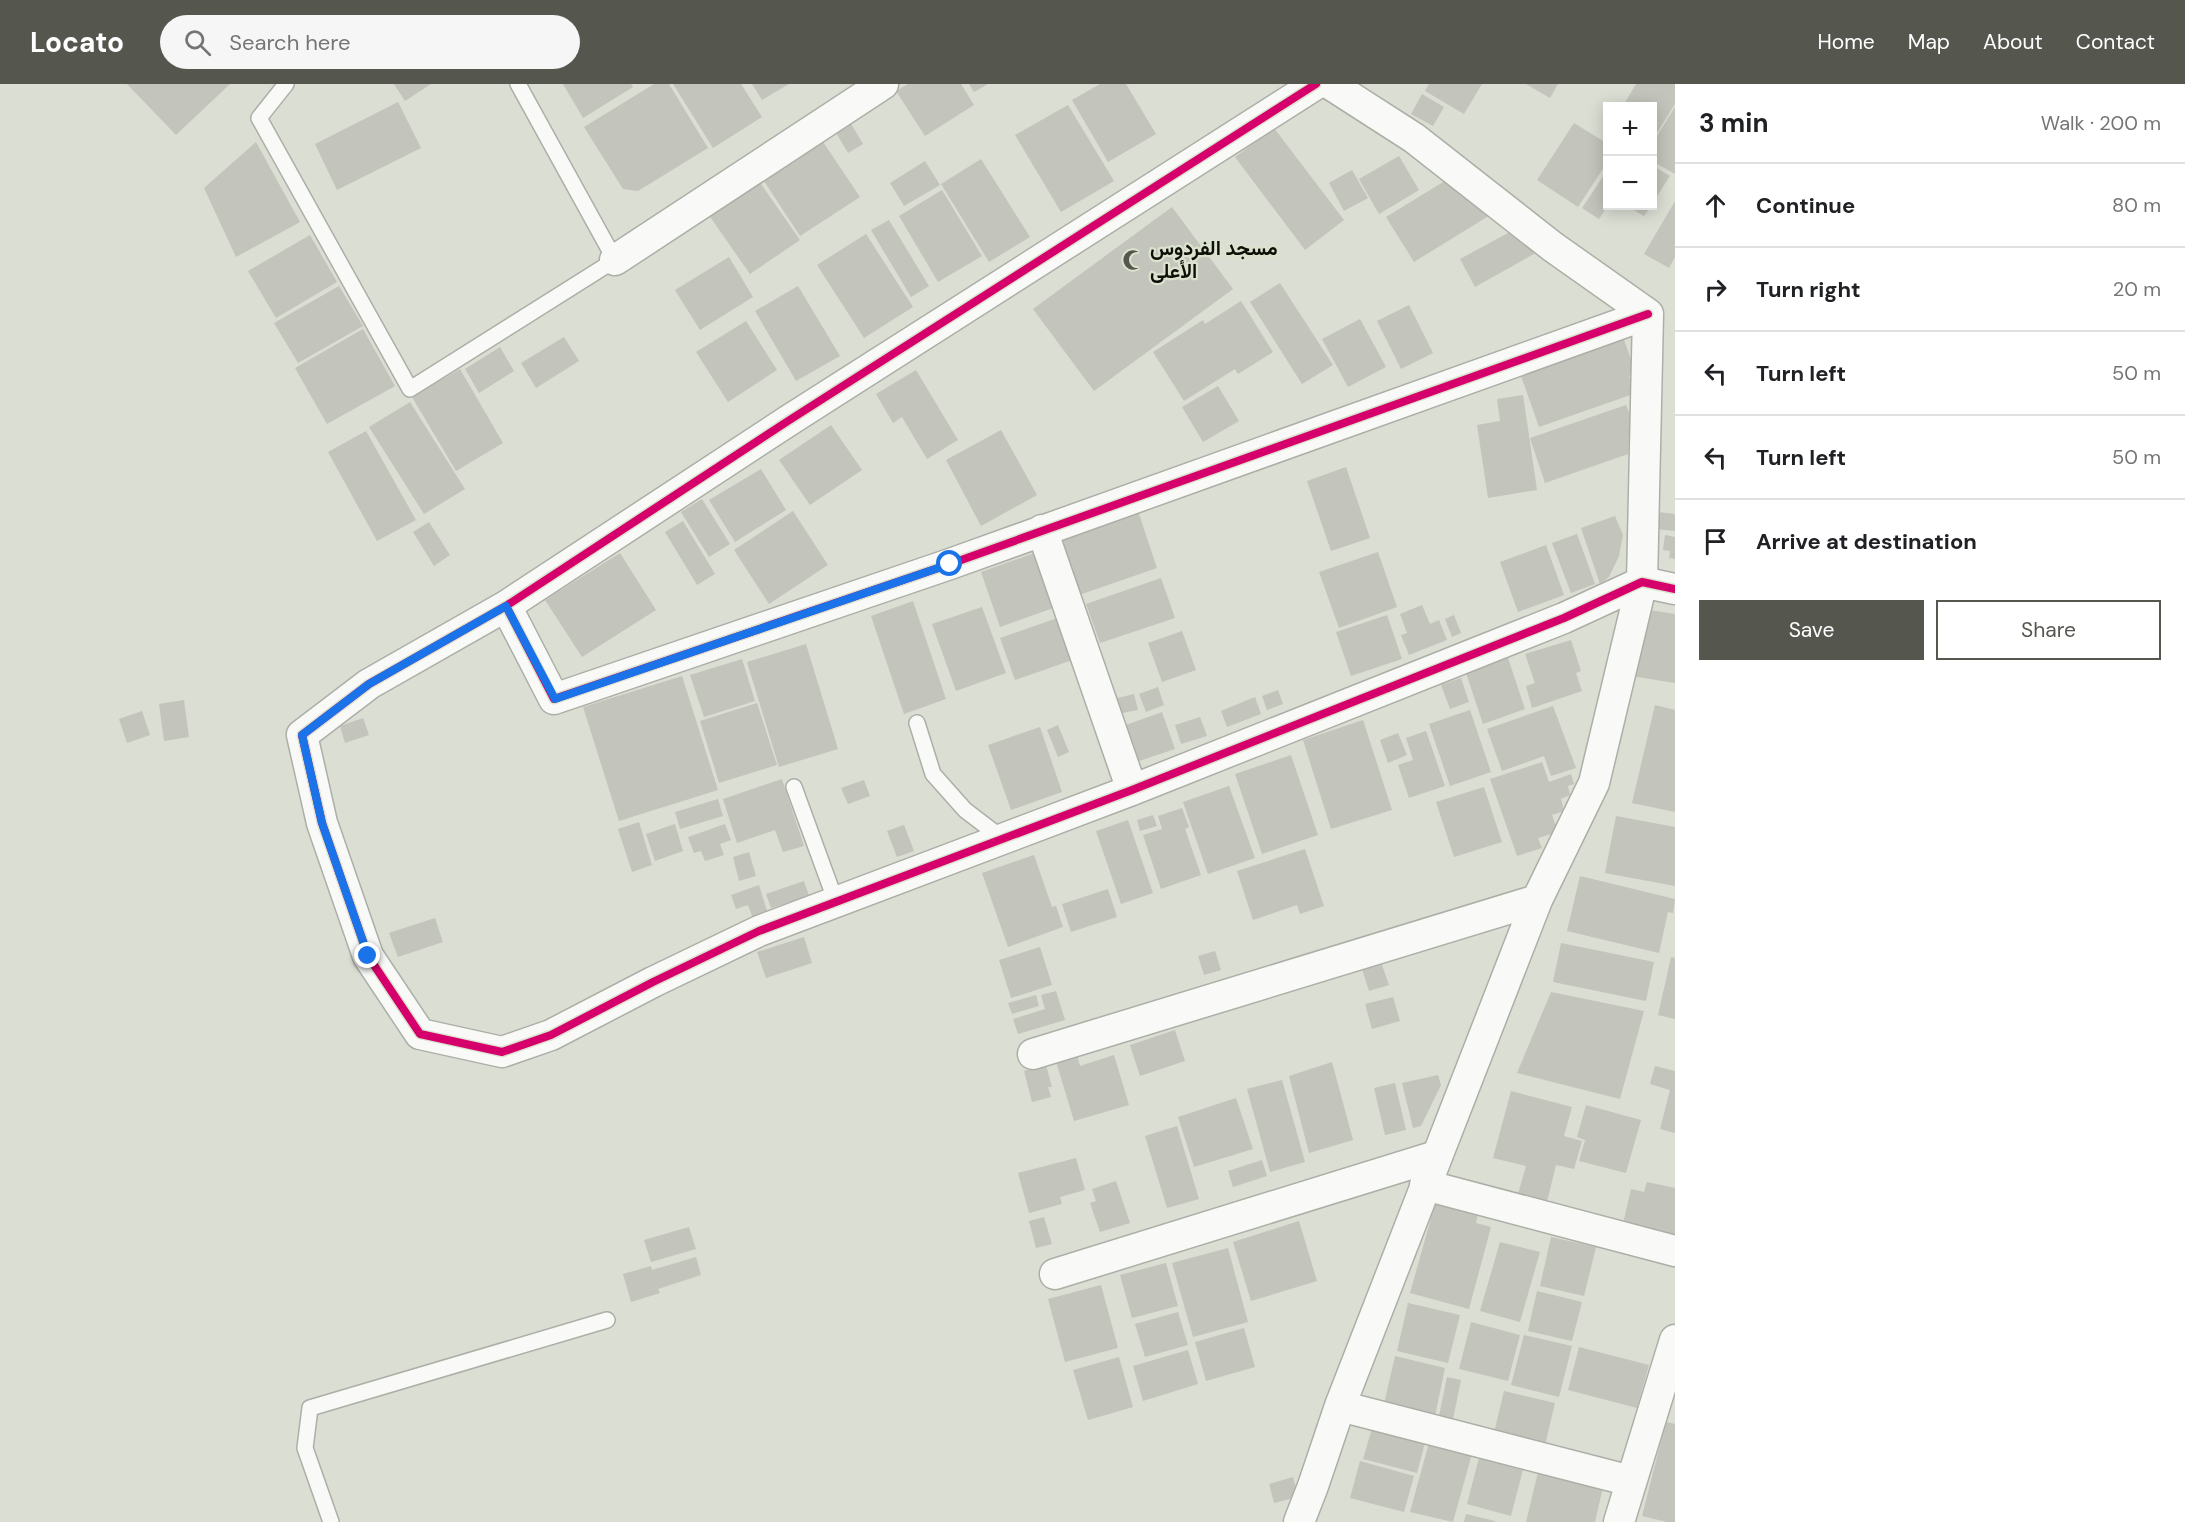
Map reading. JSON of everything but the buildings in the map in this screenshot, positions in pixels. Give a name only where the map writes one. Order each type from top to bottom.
[{"type":"street","points":[[615,260],[883,84]]},
{"type":"street","points":[[1316,84],[798,415],[506,606],[369,684],[302,735],[322,823],[368,956],[420,1034],[502,1052],[551,1035],[759,931],[1132,790],[1564,618],[1642,582],[1675,589]]},
{"type":"street","points":[[1330,84],[1414,138],[1553,247],[1648,314]]},
{"type":"street","points":[[506,606],[555,699],[950,564],[1648,314]]},
{"type":"street","points":[[1299,1522],[1340,1406],[1537,900],[1593,783],[1642,582],[1648,314]]},
{"type":"street","points":[[1042,530],[1132,790]]},
{"type":"street","points":[[1033,1054],[1537,900]]},
{"type":"street","points":[[1055,1274],[1436,1156]]},
{"type":"street","points":[[1425,1185],[1675,1251]]},
{"type":"street","points":[[1619,1522],[1675,1340]]},
{"type":"street","points":[[1340,1406],[1631,1480]]},
{"type":"lane","points":[[286,84],[259,117],[410,389],[615,260],[518,84]]},
{"type":"lane","points":[[917,723],[933,774],[965,810],[1003,839]]},
{"type":"lane","points":[[794,787],[836,902]]},
{"type":"lane","points":[[331,1522],[305,1448],[310,1408],[607,1320]]},
{"type":"cycle path","points":[[1316,84],[788,421],[506,606],[554,699],[950,564],[1648,314]]},
{"type":"cycle path","points":[[506,606],[369,684],[302,735],[322,823],[368,956],[420,1034],[502,1052],[551,1035],[759,931],[1132,790],[1564,618],[1642,582],[1675,589]]},
{"type":"place","name":"مسجد الفردوس الأعلى","points":[[1133,260]]},
{"type":"route","points":[[368,956],[322,823],[302,735],[369,684],[506,606],[555,699],[950,564]]}]
